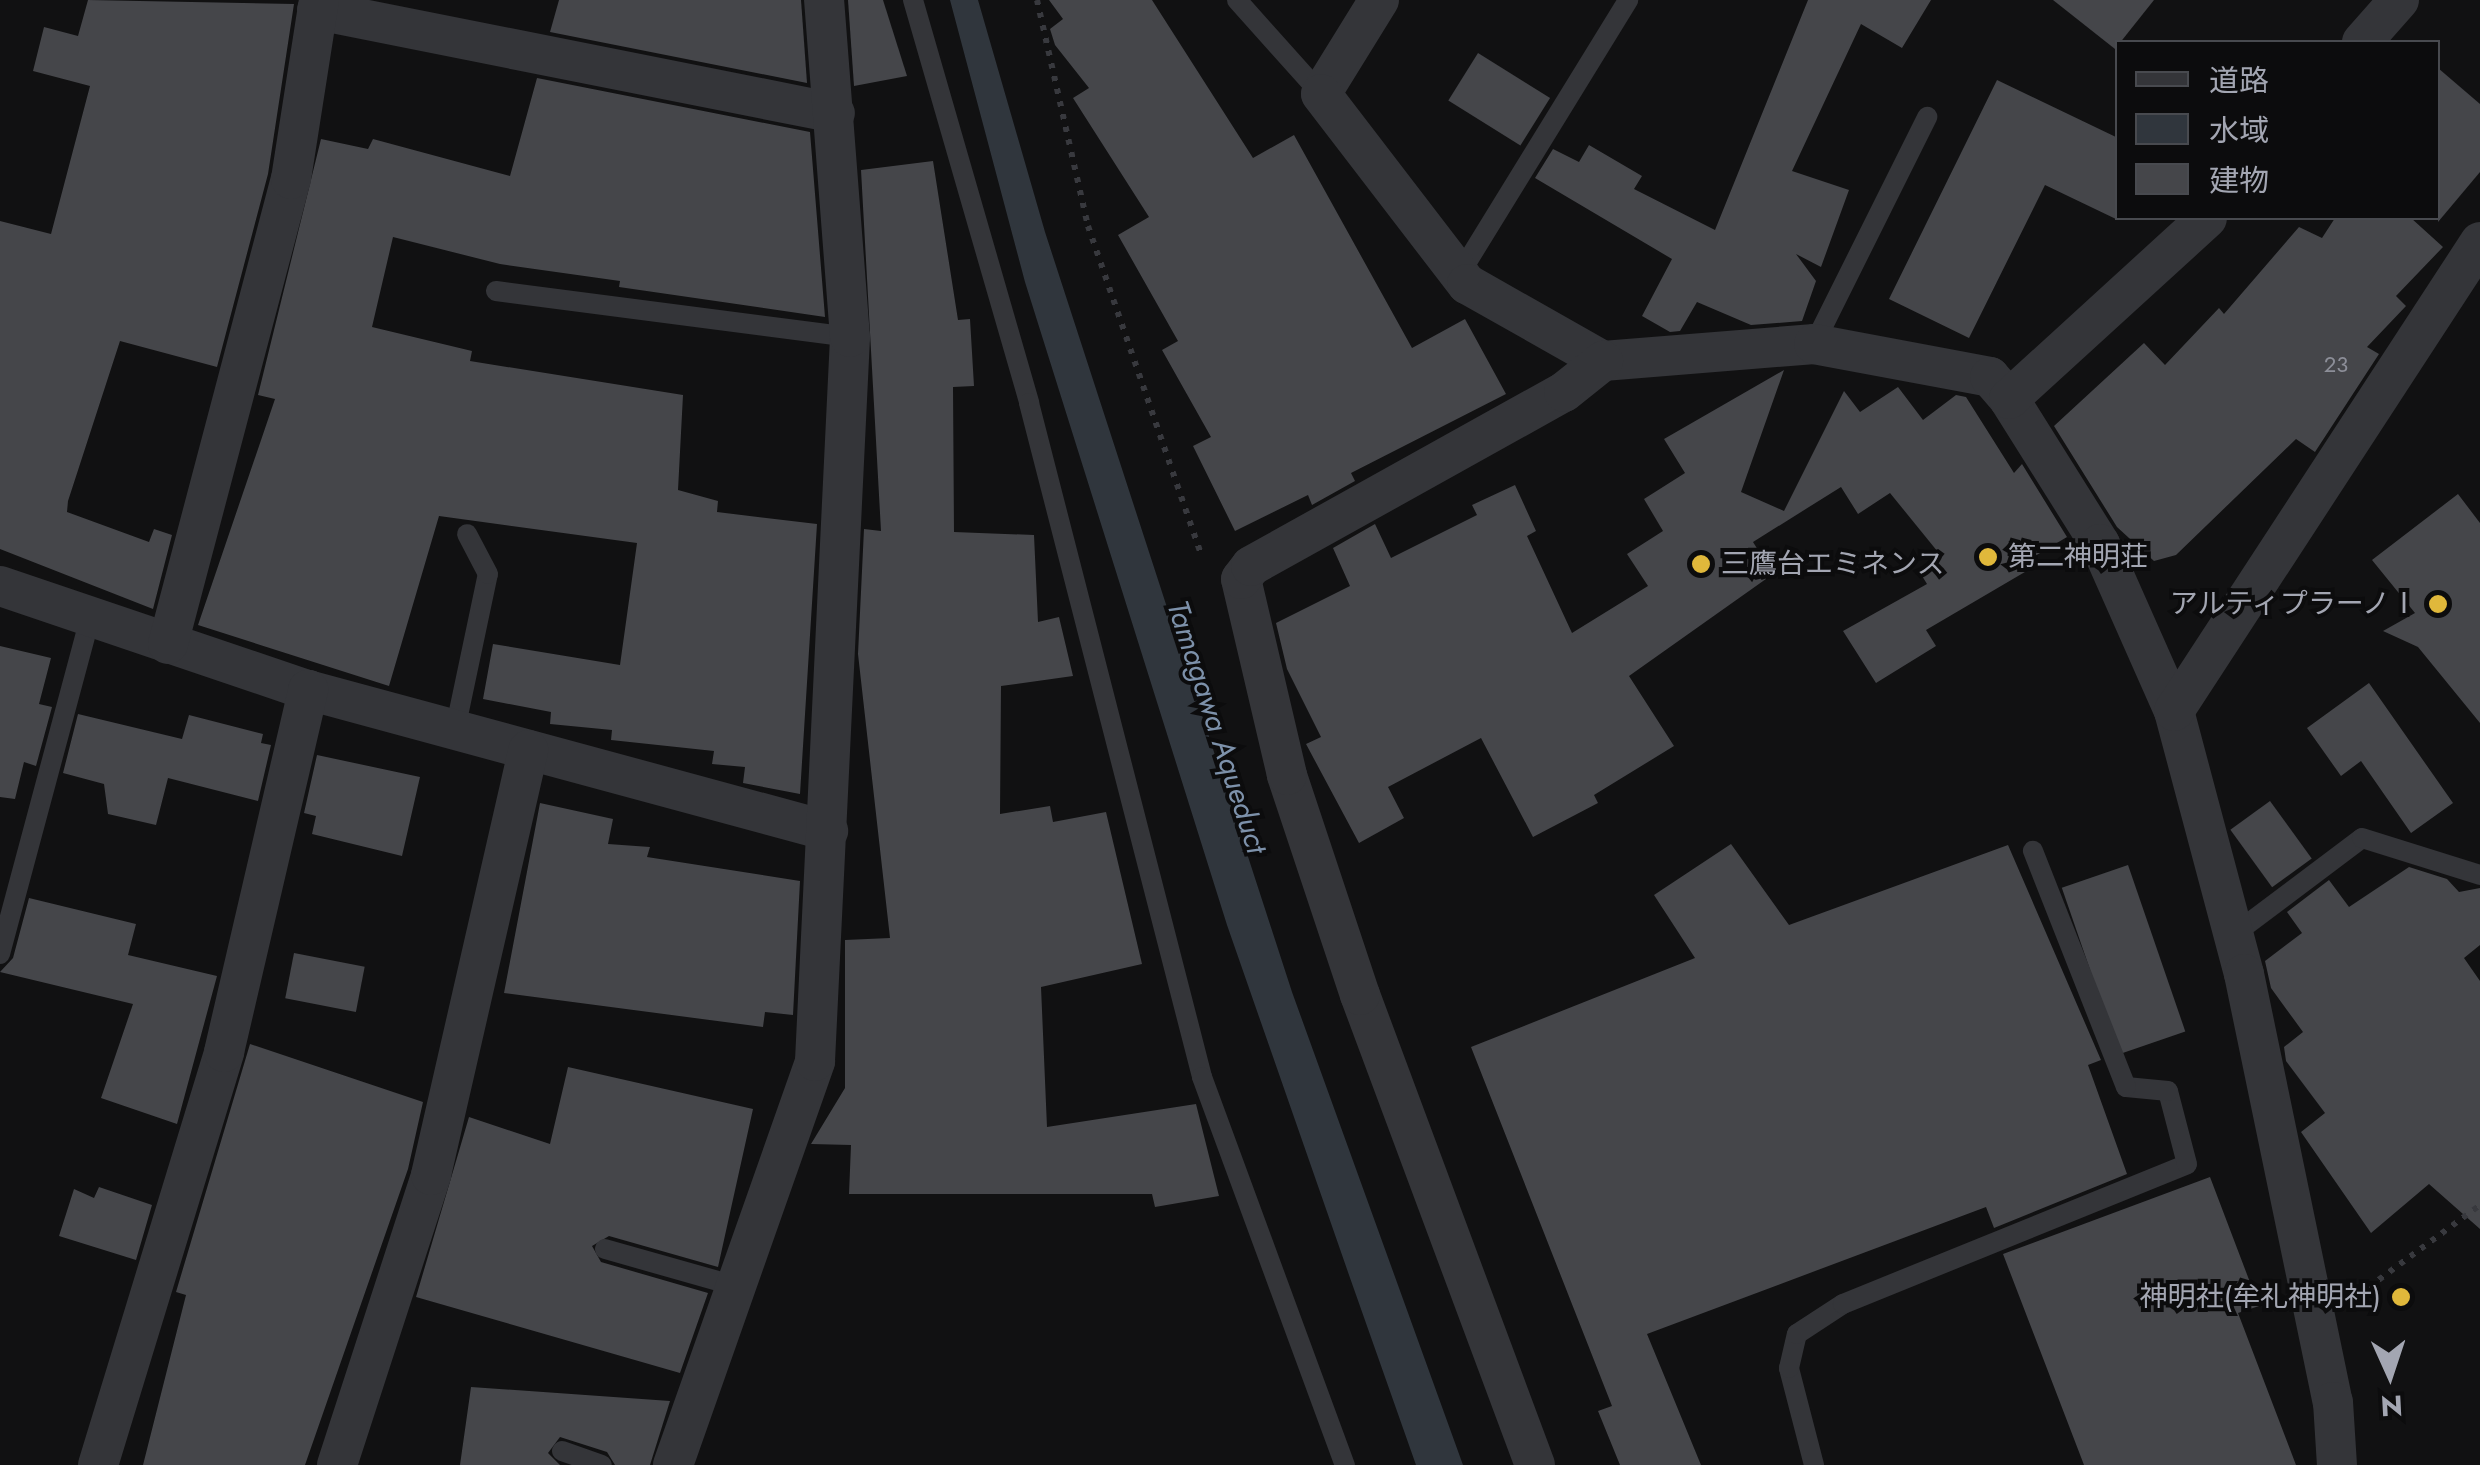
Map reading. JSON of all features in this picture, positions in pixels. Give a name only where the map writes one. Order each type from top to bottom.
[{"type":"street","points":[[673,1465],[739,1287],[815,1061],[850,337],[824,0]]},
{"type":"street","points":[[1379,0],[1321,94],[1459,275],[1603,361]]},
{"type":"street","points":[[2364,40],[2399,0]]},
{"type":"street","points":[[168,644],[291,179],[318,5],[835,114]]},
{"type":"street","points":[[2010,399],[2205,220]]},
{"type":"street","points":[[2174,711],[2480,242]]},
{"type":"street","points":[[1535,1465],[1360,995],[1287,775],[1241,579],[1250,566],[1564,392],[1603,361],[1814,344],[1990,378],[2010,399],[2100,544],[2174,711],[2234,934],[2317,1326],[2337,1465]]},
{"type":"street","points":[[0,586],[308,690],[828,830]]},
{"type":"street","points":[[98,1465],[224,1052],[308,690]]},
{"type":"street","points":[[337,1465],[431,1175],[528,750]]},
{"type":"lane","points":[[913,0],[1029,403],[1202,1076],[1345,1465]]},
{"type":"lane","points":[[1237,0],[1321,94]]},
{"type":"lane","points":[[1459,275],[1628,0]]},
{"type":"lane","points":[[1814,344],[1927,117]]},
{"type":"lane","points":[[496,291],[850,337]]},
{"type":"lane","points":[[455,730],[488,574],[467,534]]},
{"type":"lane","points":[[0,954],[90,617]]},
{"type":"lane","points":[[2234,934],[2362,838],[2480,875]]},
{"type":"lane","points":[[1814,1465],[1789,1368],[1797,1334],[1843,1304],[2186,1164],[2168,1091],[2126,1087],[2033,851]]},
{"type":"lane","points":[[606,1250],[739,1287]]},
{"type":"lane","points":[[562,1451],[602,1465]]},
{"type":"path","points":[[2317,1326],[2480,1206]]},
{"type":"water","points":[[950,0],[978,0],[1045,232],[1292,992],[1463,1465],[1416,1465],[1349,1275],[1227,925],[1025,282]]},
{"type":"building","points":[[88,0],[294,4],[268,174],[217,367],[120,341],[68,501],[67,512],[149,542],[154,529],[172,535],[153,609],[0,549],[0,221],[51,234],[90,86],[33,71],[44,27],[78,36]]},
{"type":"building","points":[[559,0],[801,0],[807,83],[550,32]]},
{"type":"building","points":[[848,0],[883,0],[907,76],[854,86]]},
{"type":"building","points":[[1049,0],[1152,0],[1253,158],[1294,135],[1412,348],[1465,319],[1506,394],[1351,473],[1355,481],[1312,505],[1308,495],[1235,531],[1193,446],[1211,437],[1162,350],[1178,341],[1118,235],[1149,217],[1073,98],[1089,88],[1055,45],[1050,29],[1063,19]]},
{"type":"building","points":[[1808,0],[1931,0],[1902,48],[1861,24],[1792,171],[1849,190],[1821,267],[1796,254],[1816,281],[1802,321],[1751,325],[1697,302],[1680,331],[1670,332],[1642,316],[1672,259],[1535,178],[1553,149],[1579,162],[1589,145],[1642,176],[1634,189],[1715,230]]},
{"type":"building","points":[[2053,0],[2154,0],[2122,40],[2115,40],[2115,49]]},
{"type":"building","points":[[1478,53],[1550,98],[1520,146],[1448,100]]},
{"type":"building","points":[[2440,70],[2480,104],[2480,172],[2440,220]]},
{"type":"building","points":[[537,78],[810,132],[825,317],[619,287],[620,281],[500,264],[393,237],[372,327],[472,351],[470,361],[683,395],[678,490],[718,501],[717,512],[817,524],[800,794],[743,783],[745,767],[712,764],[714,751],[611,740],[612,730],[550,724],[551,712],[483,699],[493,644],[620,665],[637,543],[439,516],[389,686],[198,625],[275,399],[258,395],[321,139],[368,149],[373,139],[510,176]]},
{"type":"building","points":[[1997,80],[2115,137],[2115,219],[2045,185],[1969,338],[1889,299]]},
{"type":"building","points":[[933,161],[958,320],[970,319],[974,386],[953,387],[954,532],[1034,535],[1038,622],[1059,617],[1073,676],[1001,686],[1000,814],[1050,806],[1053,822],[1106,812],[1142,964],[1041,987],[1047,1127],[1196,1104],[1219,1196],[1155,1207],[1152,1194],[849,1194],[851,1145],[811,1144],[845,1088],[845,940],[890,938],[858,654],[864,529],[881,531],[861,170]]},
{"type":"building","points":[[2334,220],[2413,220],[2443,247],[2396,296],[2406,306],[2367,347],[2379,354],[2315,452],[2296,439],[2176,555],[2154,561],[2117,527],[2054,426],[2144,343],[2165,365],[2219,308],[2224,314],[2299,227],[2322,238]]},
{"type":"building","points":[[1784,370],[1741,492],[1784,511],[1844,391],[1860,412],[1898,387],[1923,420],[1956,395],[1966,397],[2014,473],[2022,464],[2067,537],[2025,562],[2030,569],[1926,630],[1936,646],[1876,683],[1843,631],[1927,584],[1919,571],[1942,557],[1890,493],[1858,514],[1841,487],[1753,542],[1773,574],[1629,676],[1674,746],[1594,795],[1598,803],[1533,837],[1481,738],[1388,787],[1404,818],[1359,843],[1306,744],[1321,737],[1287,669],[1276,623],[1350,586],[1333,548],[1375,524],[1391,558],[1477,515],[1472,505],[1515,485],[1536,531],[1527,536],[1572,633],[1648,586],[1627,554],[1663,531],[1644,499],[1685,473],[1664,439]]},
{"type":"building","name":"アルティプラーノⅠ","points":[[2458,494],[2480,523],[2480,723],[2418,647],[2383,631],[2415,613],[2372,560]]},
{"type":"building","points":[[0,646],[51,658],[39,704],[52,707],[36,766],[24,762],[15,799],[0,797]]},
{"type":"building","points":[[2369,683],[2453,803],[2411,833],[2361,761],[2341,776],[2307,728]]},
{"type":"building","points":[[78,714],[182,739],[189,715],[263,734],[261,743],[271,745],[258,801],[168,778],[156,825],[108,814],[104,784],[63,773]]},
{"type":"building","points":[[317,755],[420,777],[402,856],[312,834],[316,816],[304,813]]},
{"type":"building","points":[[2270,801],[2312,858],[2272,887],[2230,830]]},
{"type":"building","points":[[540,803],[613,819],[608,844],[650,847],[647,857],[800,881],[793,1015],[765,1012],[763,1027],[504,993]]},
{"type":"building","points":[[1731,844],[1789,925],[2008,845],[2101,1060],[2088,1065],[2127,1174],[1994,1228],[1986,1207],[1647,1334],[1701,1465],[1620,1465],[1598,1411],[1612,1406],[1471,1047],[1695,958],[1654,895]]},
{"type":"building","points":[[2128,865],[2185,1031],[2119,1054],[2062,888]]},
{"type":"building","points":[[2409,867],[2447,879],[2459,892],[2480,888],[2480,945],[2464,958],[2480,981],[2480,1229],[2429,1184],[2371,1233],[2301,1132],[2325,1113],[2286,1061],[2284,1047],[2303,1032],[2271,988],[2265,961],[2302,933],[2287,912],[2329,880],[2349,907]]},
{"type":"building","points":[[29,898],[136,924],[128,955],[217,976],[177,1124],[101,1098],[133,1004],[0,972],[13,958]]},
{"type":"building","points":[[294,953],[365,967],[356,1012],[285,998]]},
{"type":"building","points":[[250,1044],[423,1102],[408,1169],[305,1465],[143,1465],[186,1295],[176,1292]]},
{"type":"building","points":[[568,1067],[753,1109],[718,1267],[609,1236],[592,1246],[601,1262],[708,1293],[680,1373],[416,1297],[469,1117],[550,1144]]},
{"type":"building","points":[[2210,1177],[2259,1306],[2238,1313],[2296,1465],[2084,1465],[2003,1254]]},
{"type":"building","points":[[99,1187],[152,1205],[136,1260],[59,1236],[74,1189],[94,1198]]},
{"type":"building","points":[[471,1387],[670,1401],[650,1465],[615,1465],[607,1452],[560,1437],[548,1453],[560,1465],[460,1465]]},
{"type":"place","name":"第二神明荘","points":[[1988,557]]},
{"type":"place","name":"三鷹台エミネンス","points":[[1701,564]]},
{"type":"place","name":"アルティプラーノⅠ","points":[[2438,604]]},
{"type":"place","name":"神明社(牟礼神明社)","points":[[2401,1297]]},
{"type":"water label","name":"Tamagawa Aqueduct","points":[[1217,727]]}]
